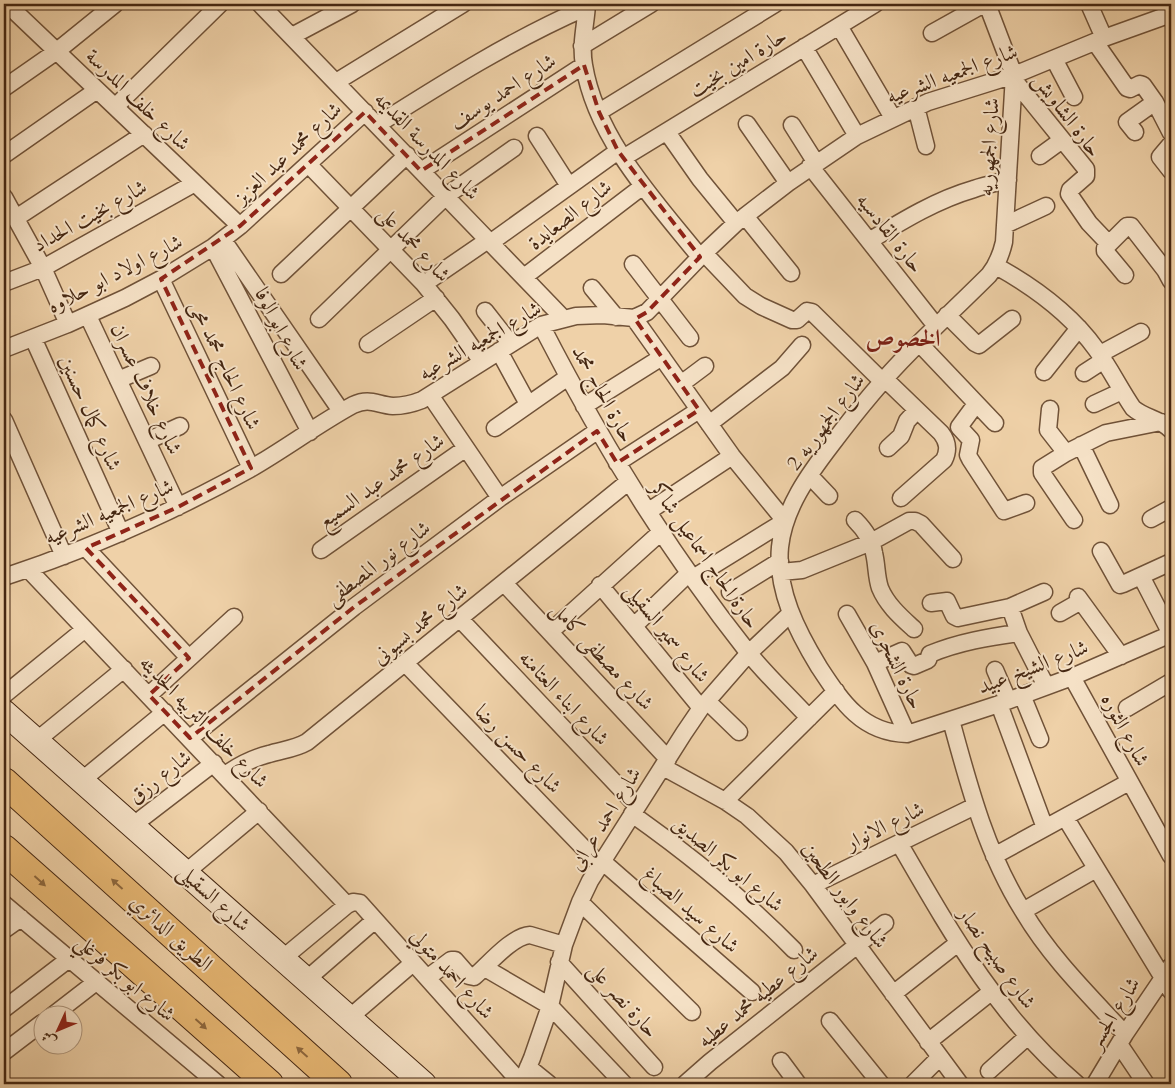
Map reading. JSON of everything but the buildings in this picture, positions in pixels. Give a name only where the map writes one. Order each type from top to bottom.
[{"type":"highway","name":"الطريق الدائري","points":[[4,782],[338,1084]]},
{"type":"highway","points":[[4,849],[269,1084]]},
{"type":"street","points":[[4,7],[8,4]]},
{"type":"street","name":"شارع خلف المدرسة","points":[[8,4],[240,226]]},
{"type":"street","points":[[4,88],[57,51],[115,4]]},
{"type":"street","points":[[114,106],[220,4]]},
{"type":"street","name":"شارع المدرسة القديمه","points":[[260,4],[563,318]]},
{"type":"street","points":[[292,36],[331,9],[352,4]]},
{"type":"street","points":[[336,82],[463,4]]},
{"type":"street","points":[[582,46],[651,4]]},
{"type":"street","points":[[599,112],[775,4]]},
{"type":"street","name":"حارة امين بخيت","points":[[424,284],[569,186],[621,155],[667,132],[875,4]]},
{"type":"street","points":[[932,32],[985,4]]},
{"type":"street","name":"شارع الجمهوريه","points":[[985,4],[1014,78],[1003,248],[996,266]]},
{"type":"street","points":[[1089,4],[1100,40],[1127,88],[1130,89],[1141,84],[1155,102],[1171,133]]},
{"type":"street","points":[[587,5],[582,46],[584,65],[599,112],[621,155],[643,186],[702,255],[738,290],[761,306],[792,320],[797,320],[807,310],[812,312],[917,410],[945,439],[948,446],[944,460],[901,498]]},
{"type":"street","points":[[377,125],[490,55],[587,5]]},
{"type":"street","name":"شارع الجمعيه الشرعيه","points":[[4,577],[86,548],[178,507],[251,468],[341,411],[362,401],[402,406],[422,400],[541,325],[563,318],[590,315],[634,318],[647,312],[702,255],[740,220],[813,164],[857,136],[916,107],[964,90],[1014,78],[1100,40],[1171,14]]},
{"type":"street","points":[[839,26],[892,118]]},
{"type":"street","points":[[804,47],[857,136]]},
{"type":"street","points":[[1054,59],[1074,97]]},
{"type":"street","name":"شارع احمد يوسف","points":[[421,170],[584,65]]},
{"type":"street","name":"حارة الشاويش","points":[[1014,78],[1087,171],[1086,176],[1070,190],[1070,194],[1089,223],[1109,244],[1105,251],[1124,275]]},
{"type":"street","points":[[4,155],[97,90]]},
{"type":"street","points":[[1134,132],[1127,122],[1155,102]]},
{"type":"street","points":[[916,107],[926,146]]},
{"type":"street","name":"شارع محمد عبد العزيز","points":[[240,226],[364,112]]},
{"type":"street","points":[[747,124],[788,183]]},
{"type":"street","name":"حارة القادسيه","points":[[792,125],[813,164],[869,241],[941,321]]},
{"type":"street","points":[[667,132],[700,179],[791,273]]},
{"type":"street","points":[[16,218],[144,134]]},
{"type":"street","points":[[537,136],[569,186]]},
{"type":"street","points":[[1040,156],[1062,140]]},
{"type":"street","points":[[1171,144],[1160,158],[1171,171]]},
{"type":"street","points":[[319,319],[446,196],[514,148]]},
{"type":"street","points":[[282,274],[406,155]]},
{"type":"street","name":"شارع محمد على","points":[[308,164],[424,284],[482,362]]},
{"type":"street","points":[[869,241],[919,212],[946,200],[973,189],[1008,180]]},
{"type":"street","name":"شارع بخيت الحداد","points":[[4,283],[42,268],[195,183]]},
{"type":"street","name":"شارع الصعايدة","points":[[524,278],[643,186]]},
{"type":"street","points":[[4,197],[42,268],[68,324]]},
{"type":"street","points":[[1005,225],[1046,206]]},
{"type":"street","name":"شارع اولاد ابو حلاوه","points":[[4,349],[88,316],[161,279],[218,243],[240,226]]},
{"type":"street","points":[[1109,244],[1127,226],[1131,226],[1165,270],[1171,281]]},
{"type":"street","points":[[218,243],[341,411]]},
{"type":"street","name":"شارع ابو الوفا","points":[[218,243],[310,432]]},
{"type":"street","points":[[633,264],[690,338]]},
{"type":"street","points":[[996,266],[1043,296],[1079,328],[1102,357],[1133,408],[1139,414],[1166,426]]},
{"type":"street","name":"شارع الجمهوريه 2","points":[[907,734],[892,734],[878,730],[854,713],[836,691],[811,654],[791,613],[786,600],[780,566],[780,547],[785,521],[810,476],[839,435],[884,380],[996,266]]},
{"type":"street","name":"شارع الحاج محمد محى","points":[[161,279],[251,468]]},
{"type":"street","points":[[592,288],[616,316]]},
{"type":"street","points":[[368,344],[436,298]]},
{"type":"street","points":[[485,311],[505,347],[528,404]]},
{"type":"street","name":"شارع خلاف عسران","points":[[88,316],[178,507]]},
{"type":"street","points":[[634,318],[732,456],[785,521],[691,575],[634,626]]},
{"type":"street","points":[[941,321],[979,345],[1012,319]]},
{"type":"street","name":"حارة الحاج محمد","points":[[541,325],[584,406],[628,482]]},
{"type":"street","points":[[1044,372],[1079,328]]},
{"type":"street","points":[[1084,373],[1102,357],[1141,332]]},
{"type":"street","name":"شارع كمال حسنين","points":[[33,338],[121,533]]},
{"type":"street","points":[[919,343],[994,423]]},
{"type":"street","points":[[709,424],[775,374],[790,360],[802,344]]},
{"type":"street","points":[[584,406],[662,357]]},
{"type":"street","points":[[681,384],[704,365]]},
{"type":"street","points":[[118,380],[151,366]]},
{"type":"street","points":[[495,428],[568,377]]},
{"type":"street","points":[[1094,404],[1122,391]]},
{"type":"street","points":[[430,394],[500,498]]},
{"type":"street","points":[[976,404],[960,427],[971,440],[968,455],[970,459],[1004,511],[1026,503]]},
{"type":"street","points":[[1050,409],[1048,430],[1066,454]]},
{"type":"street","points":[[617,463],[699,410]]},
{"type":"street","points":[[888,448],[901,436],[907,421],[917,410]]},
{"type":"street","points":[[4,420],[64,556]]},
{"type":"street","points":[[147,442],[180,426]]},
{"type":"street","points":[[1074,520],[1041,471],[1042,468],[1106,433],[1166,426]]},
{"type":"street","name":"شارع نور المصطفى","points":[[190,738],[354,607],[500,498],[598,430]]},
{"type":"street","points":[[1081,445],[1110,505]]},
{"type":"street","name":"شارع محمد عبد السميع","points":[[321,550],[466,448]]},
{"type":"street","points":[[655,507],[732,456]]},
{"type":"street","points":[[810,476],[829,496]]},
{"type":"street","name":"حارة الحاج اسماعيل شاكر","points":[[628,482],[691,575],[749,653],[809,718]]},
{"type":"street","name":"شارع محمد بسيونى","points":[[220,769],[235,768],[258,757],[291,749],[307,742],[628,482]]},
{"type":"street","points":[[1151,519],[1171,508]]},
{"type":"street","points":[[855,520],[871,542],[875,554],[877,578],[884,594],[893,609],[914,630]]},
{"type":"street","points":[[730,592],[780,566],[802,570],[871,542],[908,521],[921,524],[953,559]]},
{"type":"street","points":[[550,632],[661,532]]},
{"type":"street","points":[[86,548],[189,658]]},
{"type":"street","points":[[1101,551],[1120,585],[1169,563]]},
{"type":"street","name":"شارع خلف التربيه الحديثه","points":[[28,569],[166,712],[347,905]]},
{"type":"street","points":[[1141,576],[1171,634]]},
{"type":"street","name":"شارع مصطفى كامل","points":[[504,583],[550,632],[665,763]]},
{"type":"street","name":"شارع سمير السقيلى","points":[[600,585],[704,705],[739,732]]},
{"type":"street","points":[[931,603],[947,601],[954,616],[958,618],[1010,607],[1044,592]]},
{"type":"street","points":[[1060,613],[1080,599],[1121,656]]},
{"type":"street","points":[[1010,607],[1019,633],[1046,686]]},
{"type":"street","name":"شارع احمد عرابى","points":[[521,1083],[550,1006],[564,945],[580,902],[601,863],[704,705],[749,653],[791,613]]},
{"type":"street","name":"حارة الشحرى","points":[[847,614],[874,663],[907,734]]},
{"type":"street","points":[[149,695],[234,618]]},
{"type":"street","name":"شارع ابناء العتامنه","points":[[460,618],[634,810]]},
{"type":"street","points":[[4,695],[85,629]]},
{"type":"street","points":[[874,663],[902,652],[911,666],[914,666],[928,660],[931,654],[972,641],[1019,633]]},
{"type":"street","name":"شارع الشيخ عبيد","points":[[907,734],[1072,677],[1171,634]]},
{"type":"street","name":"شارع حسن رضا","points":[[405,663],[601,863]]},
{"type":"street","points":[[36,741],[124,669]]},
{"type":"street","points":[[996,670],[1010,700],[1045,828]]},
{"type":"street","name":"شارع الثوره","points":[[1072,677],[1171,856]]},
{"type":"street","points":[[1127,708],[1171,682]]},
{"type":"street","points":[[726,801],[836,691]]},
{"type":"street","points":[[1010,700],[1040,739]]},
{"type":"street","name":"شارع السقيلى","points":[[4,712],[424,1084]]},
{"type":"street","points":[[81,781],[166,712]]},
{"type":"street","points":[[951,720],[975,806],[1004,878],[1044,944],[1122,1039],[1146,1084]]},
{"type":"street","name":"شارع وابور الطحين","points":[[665,763],[726,801],[786,852],[813,885],[960,1084]]},
{"type":"street","name":"شارع رزق","points":[[132,826],[220,769]]},
{"type":"street","points":[[994,856],[1129,782]]},
{"type":"street","name":"شارع الانوار","points":[[813,885],[975,806]]},
{"type":"street","name":"شارع ابو بكر الصديق","points":[[634,810],[717,878],[794,950]]},
{"type":"street","points":[[185,873],[259,811]]},
{"type":"street","points":[[1065,817],[1096,869],[1168,978]]},
{"type":"street","name":"شارع صبيح نصار","points":[[899,843],[958,943],[992,992],[1028,1036],[1077,1084]]},
{"type":"street","name":"شارع سيد الصباغ","points":[[601,863],[752,992]]},
{"type":"street","points":[[1023,911],[1096,869]]},
{"type":"street","name":"شارع احمد متولي","points":[[347,905],[353,902],[360,903],[521,1083]]},
{"type":"street","points":[[580,902],[692,1012]]},
{"type":"street","name":"شارع ابو بكر فرغلي","points":[[4,904],[211,1082]]},
{"type":"street","points":[[282,959],[347,905]]},
{"type":"street","points":[[4,930],[21,918]]},
{"type":"street","points":[[306,980],[375,920]]},
{"type":"street","name":"شارع عطيه محمد عطيه","points":[[685,1084],[885,923]]},
{"type":"street","points":[[427,978],[450,960],[455,960],[471,977],[475,976],[516,940],[525,935],[564,945]]},
{"type":"street","points":[[893,994],[958,943]]},
{"type":"street","points":[[4,1009],[69,959]]},
{"type":"street","name":"حارة نصر على","points":[[560,962],[654,1067]]},
{"type":"street","points":[[350,1018],[413,963]]},
{"type":"street","points":[[485,968],[550,1006],[624,1084]]},
{"type":"street","name":"شارع الجسر","points":[[1095,1084],[1122,1039],[1168,978]]},
{"type":"street","points":[[65,1006],[96,982]]},
{"type":"street","points":[[928,1042],[992,992]]},
{"type":"street","points":[[830,1021],[881,1084]]},
{"type":"street","points":[[4,1052],[32,1031]]},
{"type":"street","points":[[989,1071],[1028,1036]]},
{"type":"street","points":[[913,1084],[940,1058]]},
{"type":"street","points":[[780,1062],[798,1084]]},
{"type":"street","points":[[528,1067],[549,1084]]},
{"type":"highlighted area","points":[[584,65],[599,112],[618,151],[700,257],[647,312],[635,319],[699,410],[617,463],[597,431],[354,607],[190,738],[149,695],[189,658],[86,548],[178,507],[251,468],[161,279],[240,226],[365,112],[421,171]]},
{"type":"district","name":"الخصوص","points":[[903,338]]}]
